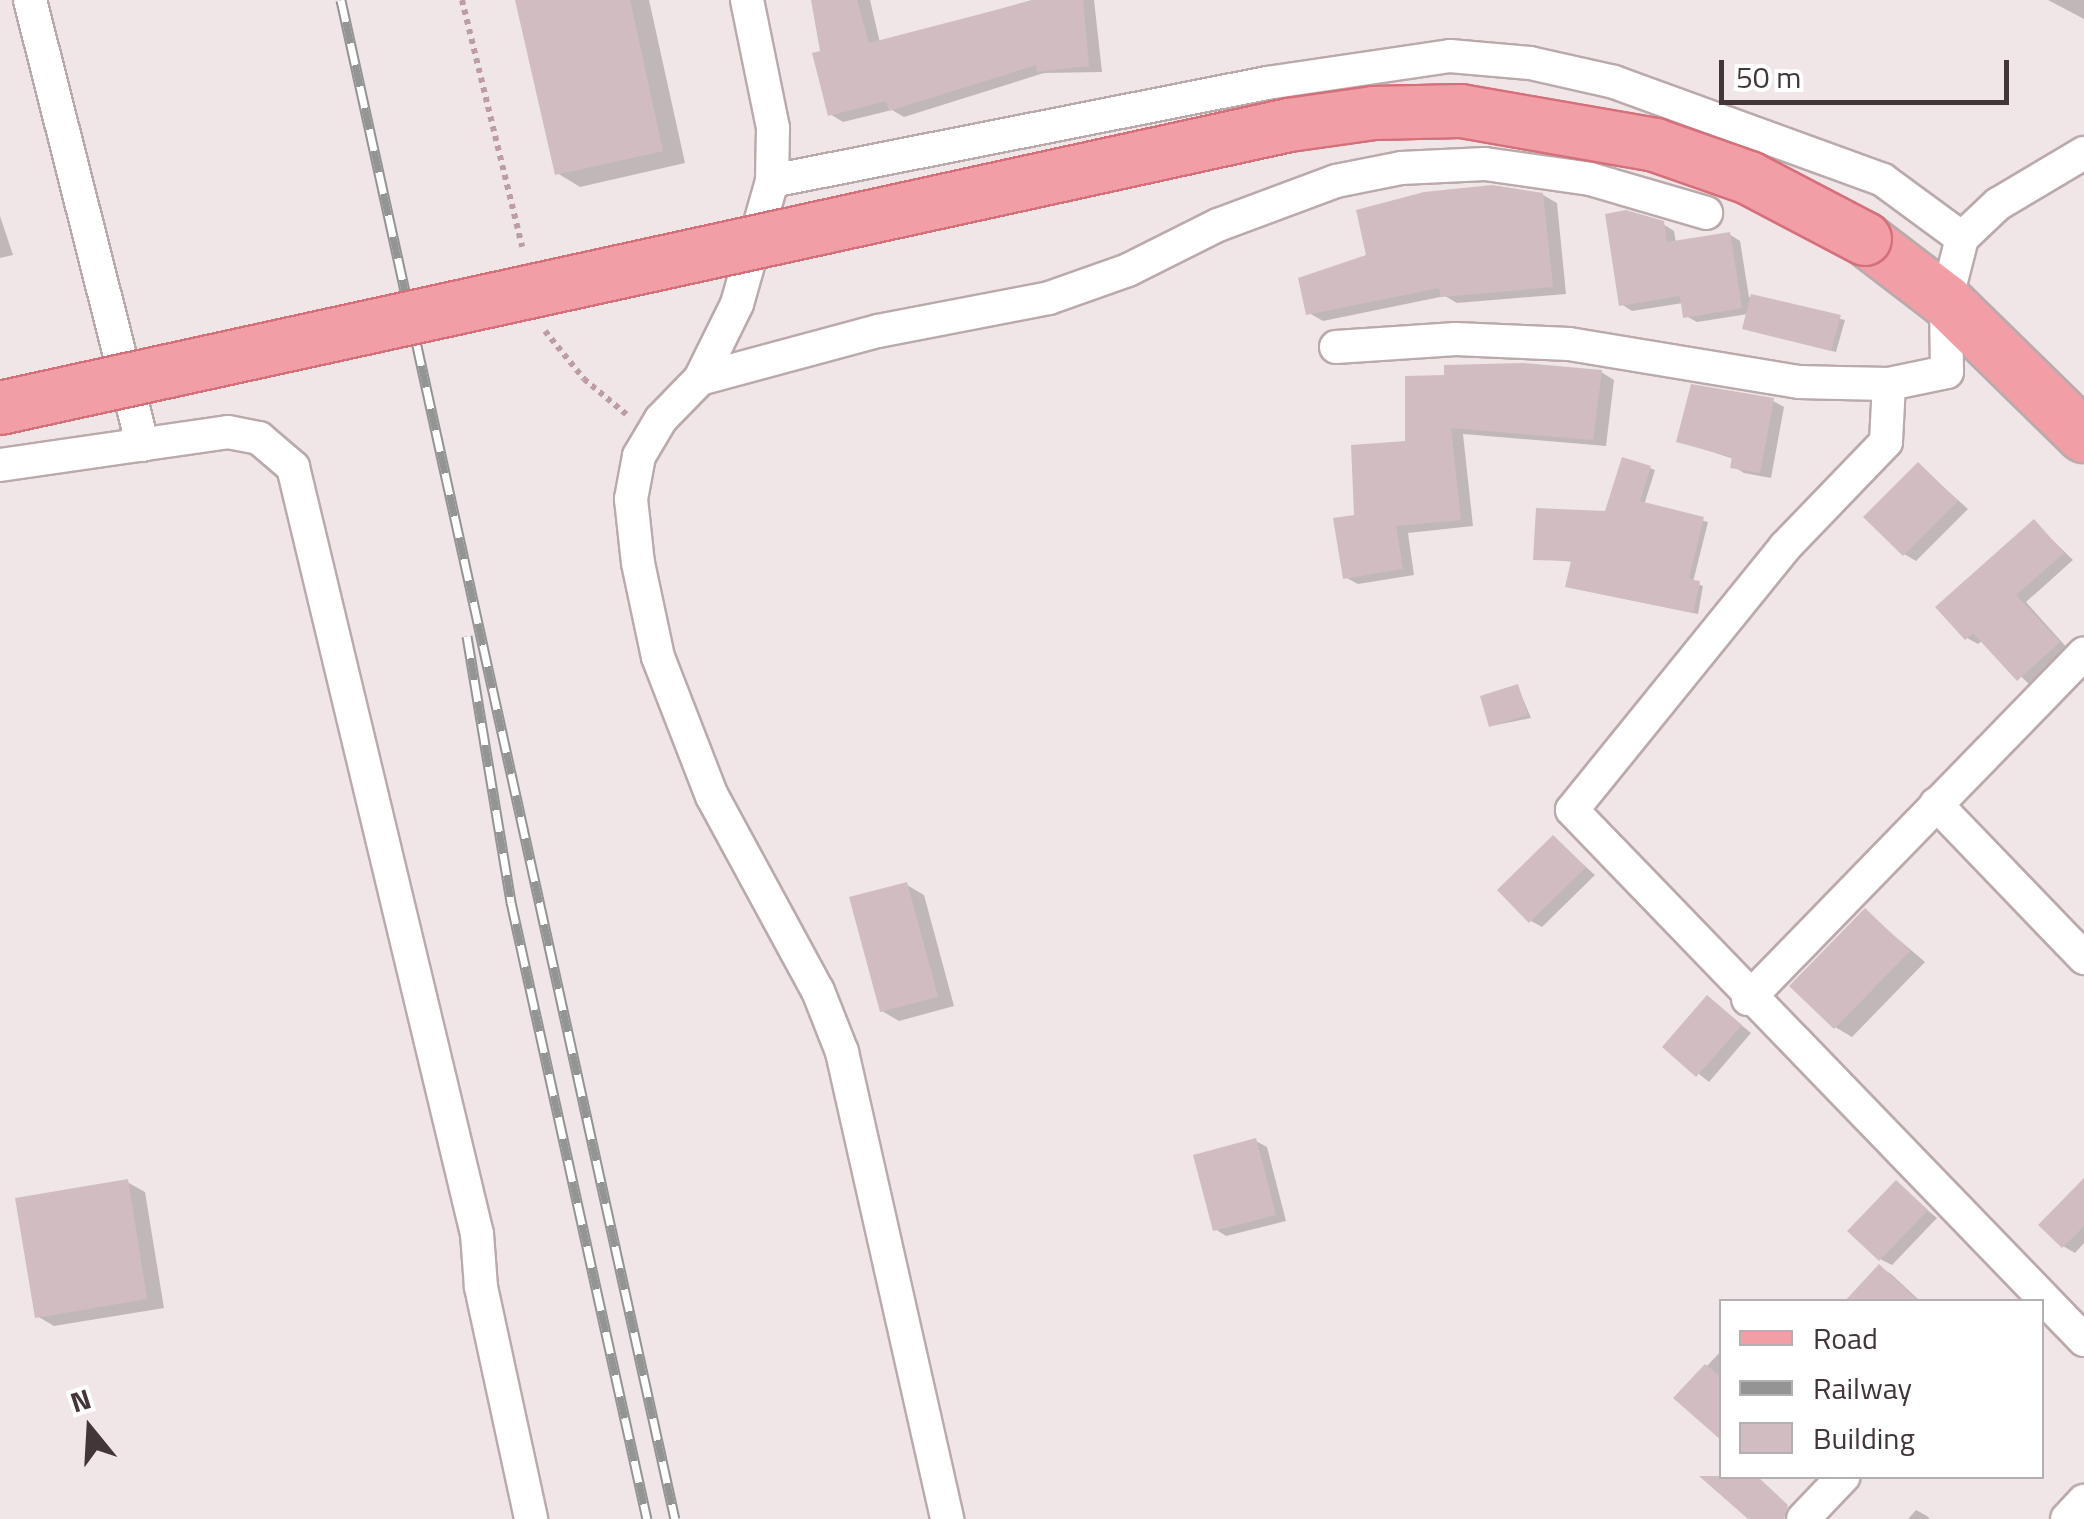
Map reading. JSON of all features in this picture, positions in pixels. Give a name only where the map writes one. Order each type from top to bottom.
[{"type":"main road","points":[[0,408],[1289,125],[1374,113],[1480,113],[1655,146],[1749,178],[1866,239],[1946,302],[2084,436]]},
{"type":"street","points":[[30,0],[143,444]]},
{"type":"street","points":[[747,0],[773,128],[772,181],[737,304],[700,379],[652,434],[631,499],[658,657],[712,796],[818,991],[842,1052],[948,1519]]},
{"type":"street","points":[[772,181],[1267,82],[1450,56],[1530,63],[1614,82],[1884,180],[1962,238]]},
{"type":"street","points":[[1336,348],[1456,339],[1569,344],[1800,382],[1889,384],[1947,372],[1946,302],[1962,238],[1998,204],[2084,153]]},
{"type":"street","points":[[700,379],[878,331],[1049,298],[1128,270],[1235,218],[1336,181],[1401,168],[1485,164],[1590,178],[1706,213]]},
{"type":"street","points":[[1889,384],[1886,442],[1785,548],[1574,801],[1577,818],[2023,1294]]},
{"type":"street","points":[[0,465],[228,432],[259,438],[293,467],[476,1234],[481,1288],[531,1519]]},
{"type":"street","points":[[1748,999],[2084,653]]},
{"type":"street","points":[[1936,804],[2084,958]]},
{"type":"street","points":[[2044,1310],[2084,1340]]},
{"type":"street","points":[[1803,1519],[1841,1479]]},
{"type":"street","points":[[2067,1519],[2084,1501]]},
{"type":"path","points":[[462,0],[524,255]]},
{"type":"path","points":[[540,311],[558,351],[652,434]]},
{"type":"building","points":[[515,0],[630,0],[663,151],[555,175]]},
{"type":"building","points":[[811,0],[857,0],[869,43],[1034,0],[1083,0],[1089,66],[1037,72],[1036,65],[889,111],[886,101],[828,116],[812,53],[820,51]]},
{"type":"building","points":[[1492,185],[1543,193],[1553,287],[1441,297],[1439,288],[1306,315],[1298,278],[1366,255],[1356,210],[1424,192]]},
{"type":"building","points":[[1626,210],[1664,221],[1667,242],[1730,232],[1742,308],[1683,318],[1680,296],[1619,306],[1605,214]]},
{"type":"building","points":[[1751,294],[1841,315],[1831,351],[1742,329]]},
{"type":"building","points":[[1523,363],[1602,370],[1593,440],[1451,428],[1461,520],[1396,526],[1403,569],[1343,579],[1333,518],[1354,515],[1351,445],[1405,441],[1405,376],[1444,375],[1444,365]]},
{"type":"building","points":[[1691,384],[1774,398],[1760,473],[1730,468],[1732,457],[1676,442]]},
{"type":"building","points":[[1622,457],[1651,466],[1640,501],[1704,517],[1689,579],[1700,581],[1693,613],[1565,587],[1571,561],[1533,560],[1536,508],[1605,511]]},
{"type":"building","points":[[1918,462],[1958,501],[1903,556],[1863,517]]},
{"type":"building","points":[[2034,519],[2064,553],[2016,595],[2060,642],[2017,681],[1973,633],[1965,640],[1935,607]]},
{"type":"building","points":[[1518,684],[1528,715],[1489,727],[1480,696]]},
{"type":"building","points":[[1553,835],[1586,867],[1529,923],[1497,890]]},
{"type":"building","points":[[907,882],[938,997],[880,1012],[849,897]]},
{"type":"building","points":[[1865,908],[1910,951],[1834,1029],[1789,986]]},
{"type":"building","points":[[1707,995],[1742,1025],[1696,1077],[1662,1047]]},
{"type":"building","points":[[1256,1138],[1276,1215],[1213,1231],[1193,1155]]},
{"type":"building","points":[[2084,1178],[2084,1226],[2062,1248],[2038,1225]]},
{"type":"building","points":[[128,1179],[147,1299],[35,1318],[15,1198]]},
{"type":"building","points":[[1896,1180],[1928,1210],[1879,1261],[1847,1231]]},
{"type":"building","points":[[1879,1264],[1916,1299],[1847,1299]]},
{"type":"building","points":[[1705,1364],[1719,1376],[1719,1438],[1673,1398]]},
{"type":"building","points":[[1699,1476],[1760,1479],[1788,1505],[1784,1519],[1748,1519]]},
{"type":"railway","points":[[341,0],[675,1519]]},
{"type":"railway","points":[[467,636],[511,902],[647,1519]]}]
